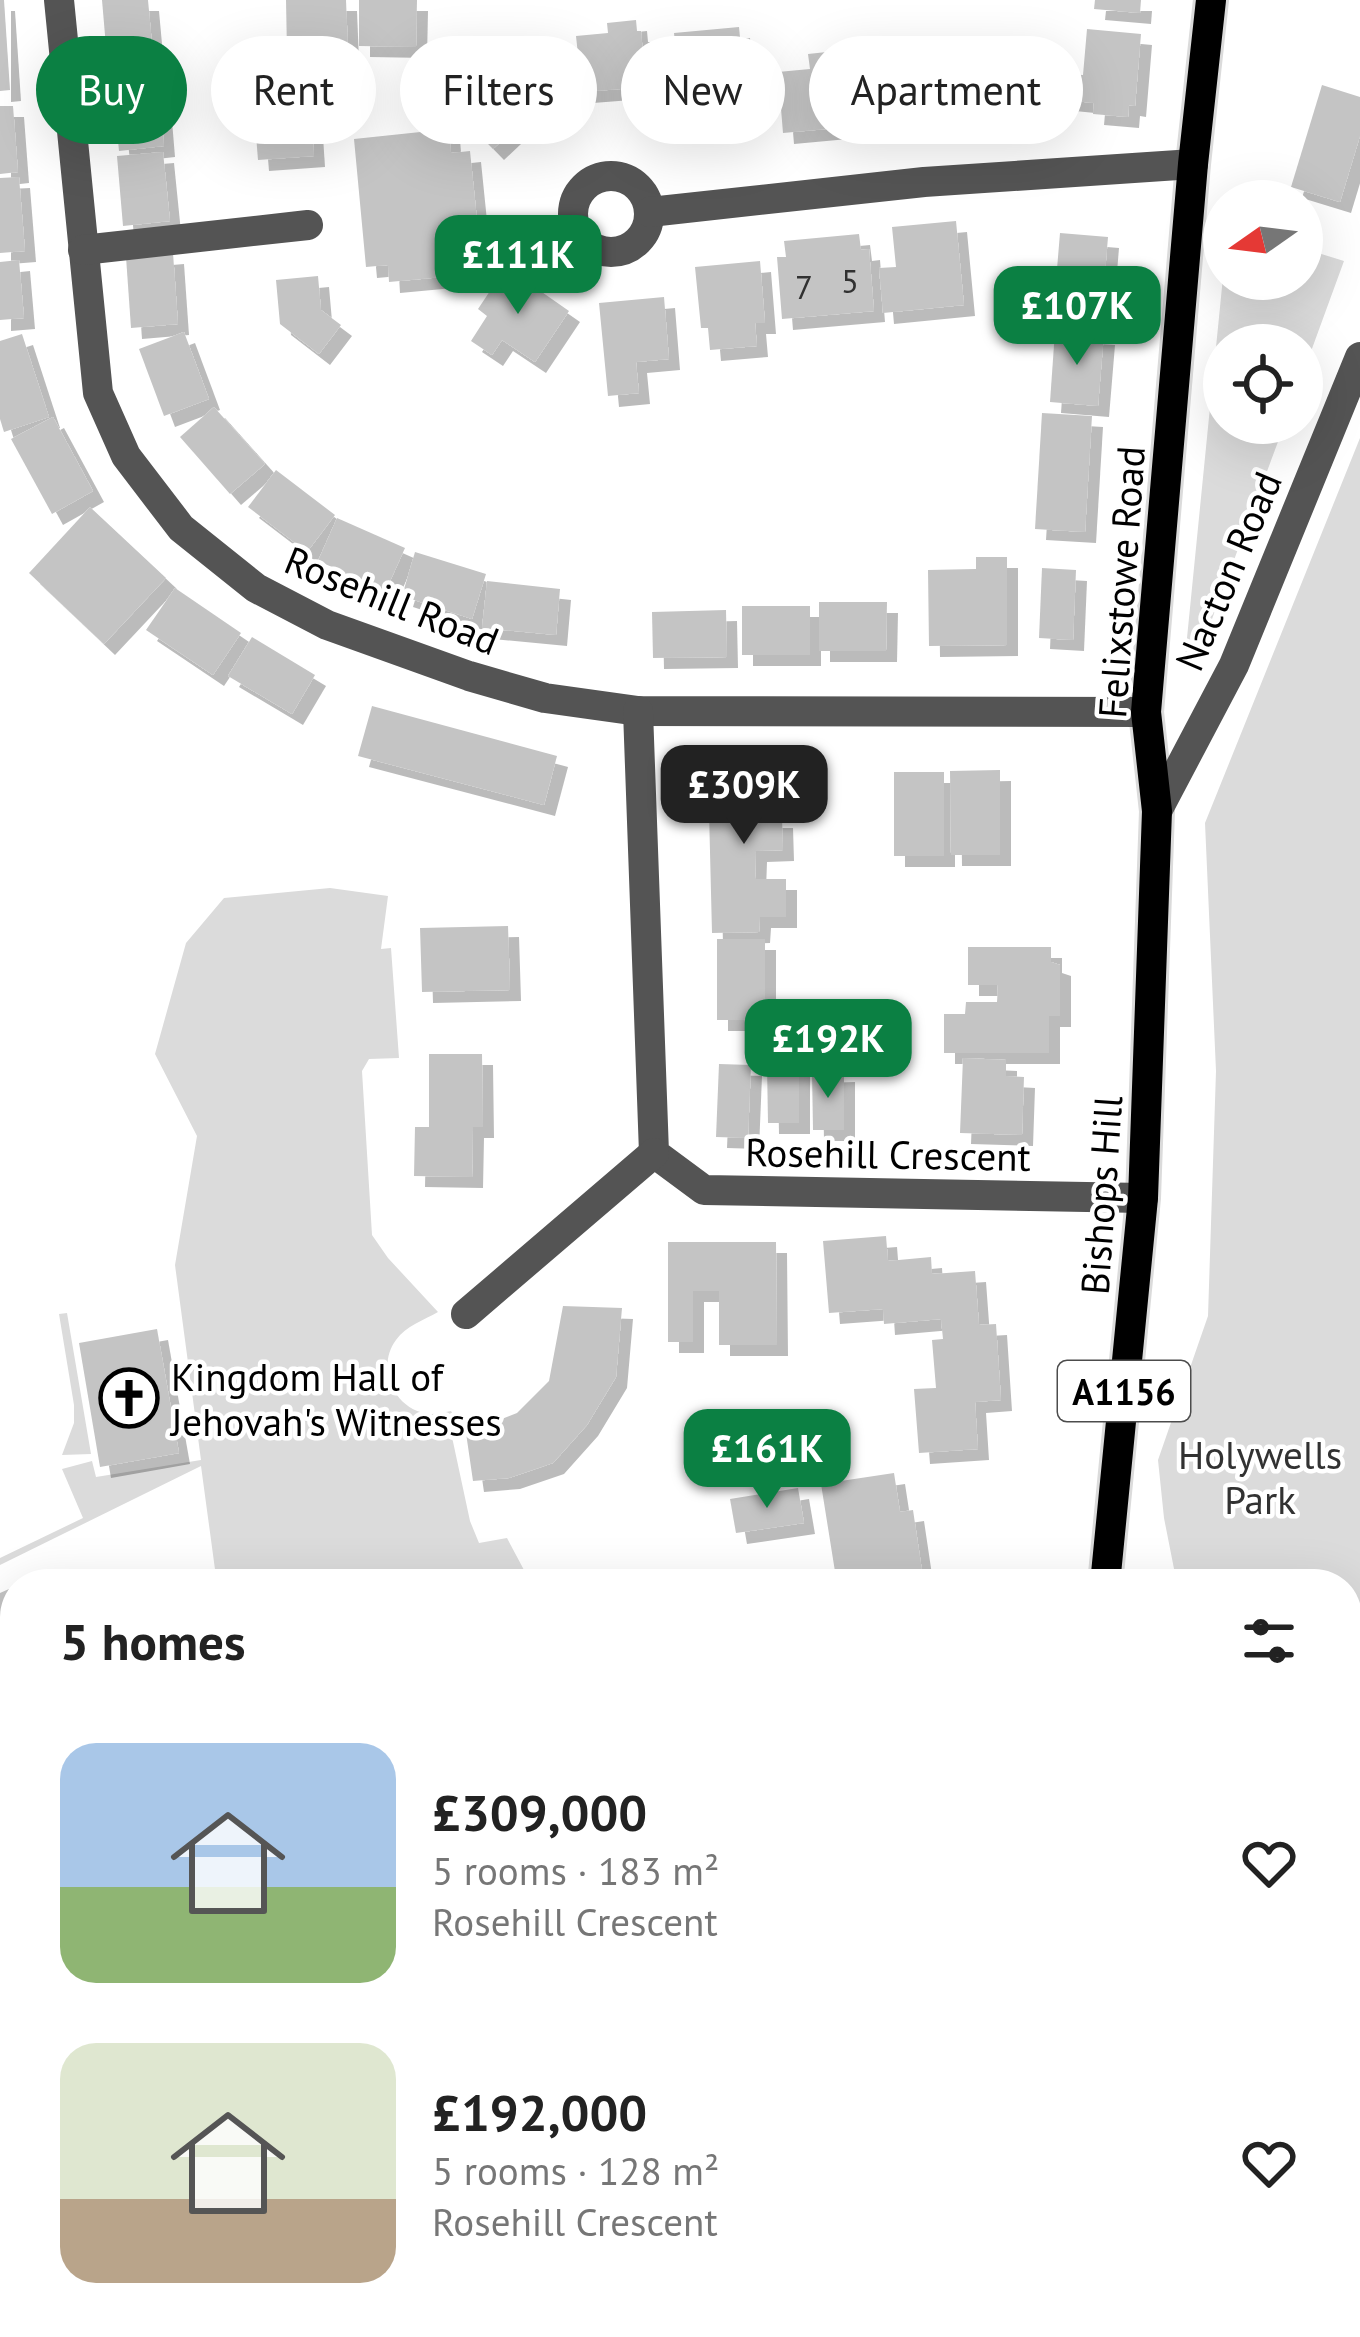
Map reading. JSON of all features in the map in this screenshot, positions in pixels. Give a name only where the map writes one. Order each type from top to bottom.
[{"type":"main road","name":"Felixstowe Road","points":[[1157,811],[1146,712],[1211,0]]},
{"type":"main road","name":"Bishops Hill","points":[[1106,1569],[1143,1198],[1157,811]]},
{"type":"street","name":"Rosehill Road","points":[[59,0],[98,393],[126,456],[182,528],[256,588],[327,625],[398,652],[545,698],[638,711],[1146,712]]},
{"type":"street","points":[[650,212],[924,182],[1193,164]]},
{"type":"street","points":[[83,250],[308,225]]},
{"type":"street","name":"Nacton Road","points":[[1157,811],[1234,665],[1360,357]]},
{"type":"street","points":[[466,1314],[654,1153],[638,711]]},
{"type":"street","name":"Rosehill Crescent","points":[[654,1153],[704,1190],[1143,1198]]},
{"type":"green space","points":[[1323,254],[1344,261],[1321,324],[1218,324],[1221,300],[1323,300]]},
{"type":"green space","name":"Holywells Park","points":[[1360,438],[1360,1569],[1174,1569],[1158,1460],[1208,1316],[1216,1071],[1205,823]]},
{"type":"green space","points":[[1206,444],[1277,444],[1196,662],[1185,658]]},
{"type":"green space","points":[[330,888],[388,896],[381,949],[391,948],[399,1058],[369,1059],[362,1071],[372,1235],[438,1312],[396,1340],[388,1375],[407,1406],[431,1414],[451,1411],[465,1433],[452,1437],[479,1543],[507,1538],[523,1569],[215,1569],[201,1466],[0,1565],[0,1558],[83,1518],[62,1469],[92,1461],[96,1477],[201,1460],[175,1265],[197,1136],[155,1054],[186,943],[224,898]]},
{"type":"green space","points":[[67,1313],[91,1454],[62,1455],[74,1423],[59,1314]]},
{"type":"building","points":[[0,0],[4,0],[10,90],[0,91]]},
{"type":"building","points":[[102,0],[148,0],[151,36],[105,36]]},
{"type":"building","points":[[286,0],[346,0],[347,36],[287,36]]},
{"type":"building","points":[[359,0],[417,0],[416,36],[400,36],[400,47],[376,46],[376,36],[359,36]]},
{"type":"building","points":[[1095,0],[1141,0],[1140,13],[1094,9]]},
{"type":"building","points":[[636,20],[641,36],[621,36],[621,89],[597,91],[597,36],[576,36],[608,33],[607,23]]},
{"type":"building","points":[[739,27],[740,36],[674,36]]},
{"type":"building","points":[[1087,29],[1141,34],[1135,106],[1129,105],[1128,117],[1093,114],[1094,103],[1083,102]]},
{"type":"building","points":[[809,69],[809,131],[785,133],[785,71]]},
{"type":"building","points":[[1322,85],[1360,97],[1360,136],[1340,202],[1323,197],[1323,180],[1293,180]]},
{"type":"building","points":[[0,106],[13,106],[18,172],[0,174]]},
{"type":"building","points":[[400,134],[400,144],[450,144],[451,153],[470,151],[480,249],[461,251],[464,275],[389,282],[388,265],[366,267],[354,144],[376,144],[376,137]]},
{"type":"building","points":[[118,144],[164,144],[164,146],[119,151]]},
{"type":"building","points":[[257,144],[313,144],[314,156],[258,160]]},
{"type":"building","points":[[163,152],[170,221],[123,226],[117,156]]},
{"type":"building","points":[[19,177],[25,251],[0,253],[0,178]]},
{"type":"building","points":[[956,221],[964,305],[883,313],[879,268],[896,267],[892,227]]},
{"type":"building","points":[[1060,233],[1108,237],[1102,309],[1054,305]]},
{"type":"building","points":[[859,234],[861,250],[869,249],[874,311],[782,319],[777,257],[786,257],[784,241]]},
{"type":"building","points":[[173,253],[178,324],[131,328],[126,257]]},
{"type":"building","points":[[19,260],[24,318],[0,320],[0,262]]},
{"type":"building","points":[[760,261],[765,323],[755,323],[757,346],[710,350],[708,328],[701,328],[695,267]]},
{"type":"building","points":[[506,267],[569,311],[535,362],[502,340],[492,355],[471,341],[487,316],[478,309]]},
{"type":"building","points":[[318,276],[321,310],[341,325],[319,354],[280,324],[276,280]]},
{"type":"building","points":[[664,297],[669,359],[636,362],[639,393],[608,396],[599,303]]},
{"type":"building","points":[[1055,331],[1104,334],[1098,406],[1050,402]]},
{"type":"building","points":[[184,332],[209,399],[164,416],[139,349]]},
{"type":"building","points":[[22,334],[49,417],[4,432],[0,341]]},
{"type":"building","points":[[214,407],[265,464],[230,494],[180,437]]},
{"type":"building","points":[[1042,413],[1092,416],[1085,532],[1035,529]]},
{"type":"building","points":[[53,417],[93,491],[52,514],[11,439]]},
{"type":"building","points":[[276,470],[335,515],[307,552],[248,507]]},
{"type":"building","points":[[90,507],[166,578],[104,644],[29,573]]},
{"type":"building","points":[[337,518],[405,548],[386,590],[318,561]]},
{"type":"building","points":[[415,552],[486,574],[472,619],[402,596]]},
{"type":"building","points":[[976,557],[1007,557],[1007,645],[929,646],[928,570],[976,569]]},
{"type":"building","points":[[1042,568],[1076,570],[1073,640],[1039,638]]},
{"type":"building","points":[[487,581],[560,589],[556,635],[482,628]]},
{"type":"building","points":[[175,588],[241,633],[213,675],[146,630]]},
{"type":"building","points":[[819,602],[887,602],[886,651],[819,651]]},
{"type":"building","points":[[742,606],[810,606],[810,655],[742,655]]},
{"type":"building","points":[[726,610],[727,657],[653,658],[652,612]]},
{"type":"building","points":[[252,637],[315,675],[292,714],[228,676]]},
{"type":"building","points":[[372,706],[557,756],[544,805],[358,756]]},
{"type":"building","points":[[790,768],[792,801],[752,803],[752,817],[782,817],[783,850],[756,851],[755,879],[786,879],[786,917],[760,917],[759,932],[712,933],[708,771]]},
{"type":"building","points":[[1000,770],[1000,855],[951,855],[950,771]]},
{"type":"building","points":[[894,772],[944,772],[944,856],[894,856]]},
{"type":"building","points":[[508,926],[510,990],[422,992],[420,928]]},
{"type":"building","points":[[717,939],[765,939],[765,1020],[717,1020]]},
{"type":"building","points":[[968,947],[1051,947],[1051,962],[1060,965],[1060,1016],[1049,1016],[1049,1053],[944,1053],[944,1014],[965,1014],[966,1002],[997,1002],[998,985],[968,985]]},
{"type":"building","points":[[429,1054],[482,1054],[483,1127],[473,1127],[472,1177],[414,1176],[415,1127],[429,1127]]},
{"type":"building","points":[[963,1058],[1006,1060],[1006,1076],[1024,1077],[1022,1135],[960,1133]]},
{"type":"building","points":[[719,1064],[751,1065],[748,1138],[716,1137]]},
{"type":"building","points":[[799,1064],[799,1123],[768,1123],[767,1065]]},
{"type":"building","points":[[844,1071],[844,1130],[813,1130],[812,1072]]},
{"type":"building","points":[[886,1236],[888,1261],[931,1257],[932,1274],[975,1271],[979,1325],[996,1324],[1001,1400],[975,1402],[978,1449],[919,1453],[914,1389],[936,1388],[932,1340],[943,1339],[941,1319],[884,1324],[883,1309],[829,1313],[823,1241]]},
{"type":"building","points":[[668,1242],[776,1242],[777,1345],[719,1345],[719,1291],[693,1291],[693,1342],[668,1342]]},
{"type":"building","points":[[563,1306],[622,1308],[616,1377],[587,1425],[553,1463],[509,1478],[473,1481],[466,1433],[517,1413],[549,1381]]},
{"type":"building","name":"Kingdom Hall of Jehovah's Witnesses","points":[[157,1329],[179,1453],[100,1467],[79,1343]]},
{"type":"building","points":[[894,1473],[900,1512],[913,1510],[922,1569],[835,1569],[821,1484]]},
{"type":"building","points":[[798,1488],[804,1523],[736,1533],[730,1499]]},
{"type":"place","name":"Kingdom Hall of Jehovah's Witnesses","points":[[129,1398]]}]
